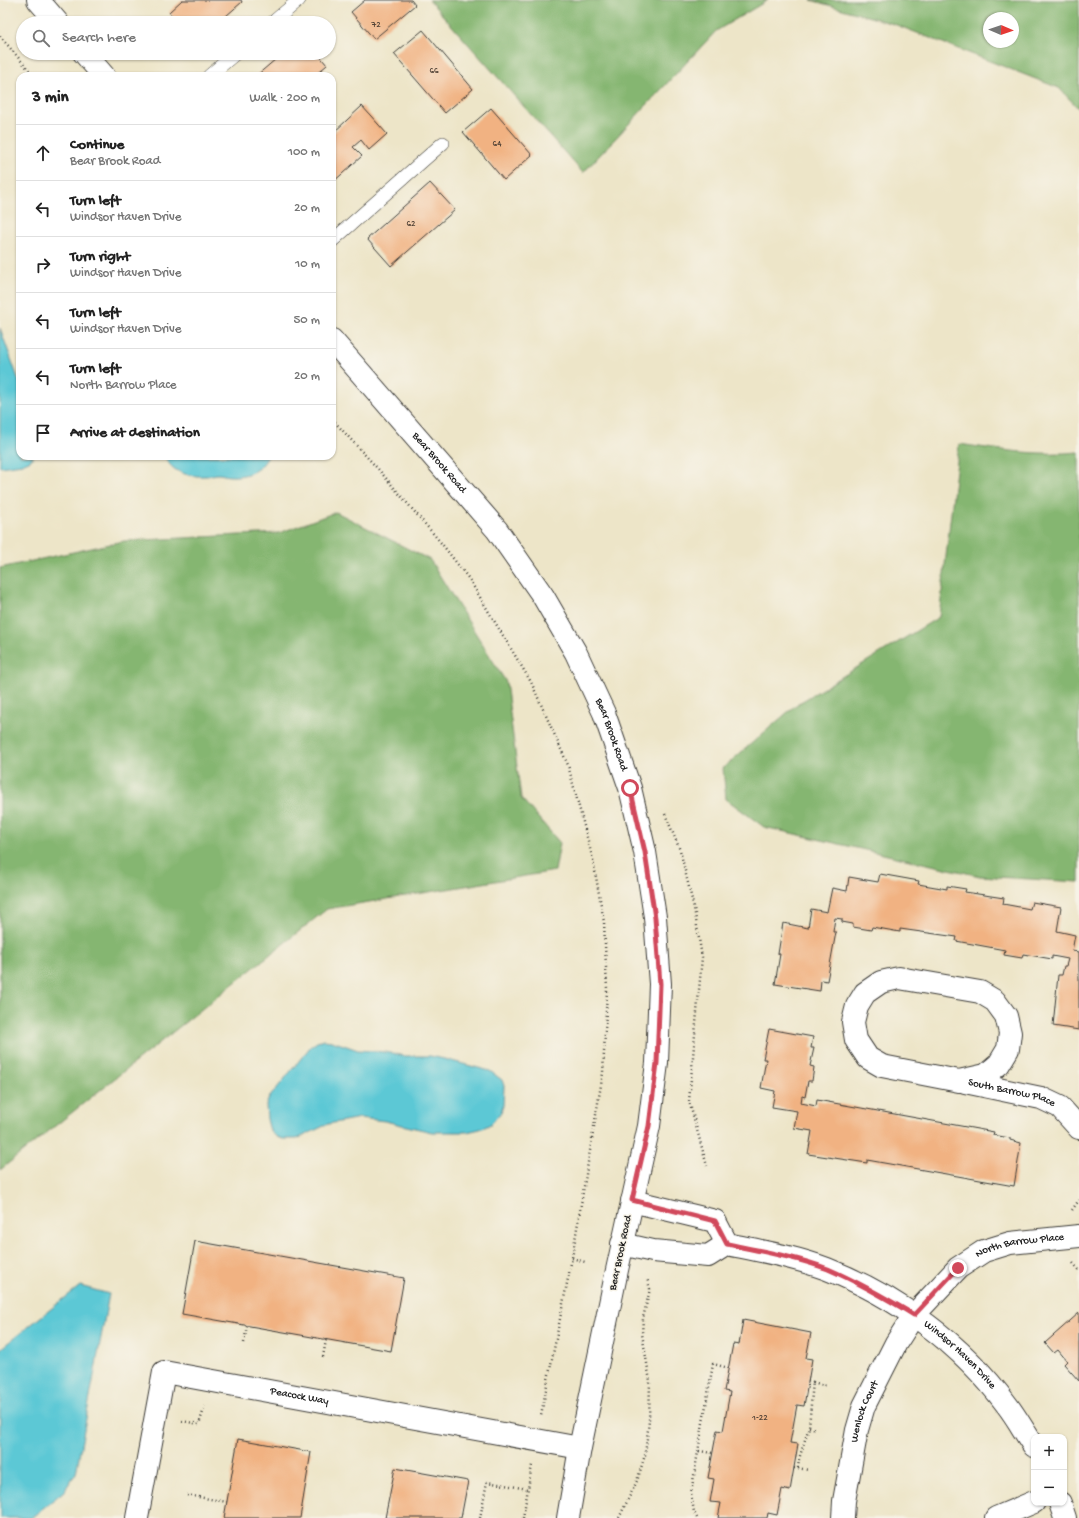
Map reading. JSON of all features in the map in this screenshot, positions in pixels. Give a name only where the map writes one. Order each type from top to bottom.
[{"type":"street","points":[[38,0],[52,16]]},
{"type":"street","points":[[90,60],[101,72]]},
{"type":"street","name":"Bear Brook Road","points":[[336,345],[497,530],[543,596],[576,653],[604,713],[630,788],[645,852],[655,918],[659,976],[657,1063],[649,1126],[622,1244],[580,1448],[568,1518]]},
{"type":"street","name":"South Barrow Place","points":[[959,1081],[986,1076],[999,1064],[1008,1049],[1010,1033],[1006,1016],[995,1001],[980,992],[899,978],[881,982],[865,993],[857,1006],[853,1022],[856,1040],[868,1058],[882,1066],[1041,1098],[1060,1107],[1079,1128]]},
{"type":"street","points":[[622,1244],[653,1251],[708,1256],[727,1244],[715,1221],[632,1200]]},
{"type":"street","name":"North Barrow Place","points":[[914,1315],[958,1268],[984,1251],[1010,1243],[1079,1236]]},
{"type":"street","name":"Windsor Haven Drive","points":[[727,1244],[774,1254],[827,1269],[871,1289],[914,1315],[935,1331],[971,1363],[1007,1405],[1031,1441]]},
{"type":"street","name":"Wenlock Court","points":[[843,1518],[844,1501],[857,1430],[864,1406],[896,1343],[914,1315]]},
{"type":"street","name":"Peacock Way","points":[[137,1518],[164,1372],[580,1448]]},
{"type":"street","points":[[996,1518],[1031,1503]]},
{"type":"street","points":[[1061,1506],[1065,1518]]},
{"type":"lane","points":[[280,16],[299,0]]},
{"type":"lane","points":[[214,72],[228,60]]},
{"type":"lane","points":[[336,237],[443,143]]},
{"type":"path","points":[[0,36],[16,55]]},
{"type":"path","points":[[20,60],[31,72]]},
{"type":"path","points":[[336,423],[442,544],[469,579],[531,682],[568,765],[593,860],[604,922],[607,989],[603,1073],[572,1258],[523,1518]]},
{"type":"path","points":[[662,808],[680,850],[694,908],[702,956],[689,1102],[707,1166]]},
{"type":"path","points":[[572,1258],[585,1262]]},
{"type":"path","points":[[1071,1261],[1079,1270]]},
{"type":"path","points":[[619,1518],[637,1481],[645,1455],[649,1421],[650,1381],[642,1334],[643,1318],[650,1290],[647,1278]]},
{"type":"path","points":[[244,1342],[247,1326]]},
{"type":"path","points":[[323,1357],[326,1340]]},
{"type":"path","points":[[698,1518],[694,1512],[691,1493],[713,1364],[729,1368]]},
{"type":"path","points":[[808,1381],[826,1386]]},
{"type":"path","points":[[798,1468],[809,1427],[812,1382]]},
{"type":"path","points":[[176,1420],[200,1424],[206,1401]]},
{"type":"path","points":[[809,1427],[816,1429]]},
{"type":"path","points":[[698,1451],[712,1453]]},
{"type":"path","points":[[794,1468],[808,1470]]},
{"type":"path","points":[[480,1518],[487,1482],[528,1489]]},
{"type":"path","points":[[187,1495],[227,1502]]},
{"type":"green space","points":[[429,0],[768,0],[716,31],[583,173]]},
{"type":"green space","points":[[811,0],[1079,0],[1079,109],[1059,88],[894,24]]},
{"type":"green space","points":[[959,444],[1034,453],[1079,452],[1079,882],[980,876],[764,827],[726,799],[723,768],[796,705],[939,617]]},
{"type":"green space","points":[[336,512],[430,560],[506,682],[521,798],[560,843],[555,871],[327,909],[0,1170],[0,568],[124,541],[279,533]]},
{"type":"water","points":[[0,328],[16,373],[16,460],[31,460],[22,464],[0,467]]},
{"type":"water","points":[[167,460],[266,460],[261,466],[252,472],[236,476],[218,474],[208,476],[187,475],[176,470]]},
{"type":"water","points":[[324,1040],[332,1041],[358,1050],[385,1052],[405,1056],[430,1056],[490,1071],[502,1080],[504,1086],[503,1106],[501,1112],[492,1123],[487,1126],[467,1132],[432,1132],[385,1121],[360,1118],[328,1124],[297,1139],[283,1139],[277,1137],[271,1133],[267,1119],[266,1105],[269,1098],[311,1046]]},
{"type":"water","points":[[80,1286],[109,1294],[76,1473],[64,1491],[31,1518],[0,1518],[0,1349]]},
{"type":"building","points":[[182,0],[241,0],[242,2],[226,16],[172,16],[169,12]]},
{"type":"building","points":[[365,0],[411,0],[415,5],[374,39],[351,12]]},
{"type":"building","points":[[423,30],[473,89],[445,113],[394,54]]},
{"type":"building","points":[[275,60],[323,60],[327,65],[319,72],[261,72]]},
{"type":"building","points":[[362,106],[387,134],[369,150],[361,140],[353,147],[362,156],[336,179],[336,130]]},
{"type":"building","points":[[491,108],[532,155],[504,180],[463,132]]},
{"type":"building","points":[[430,183],[455,210],[391,266],[367,239]]},
{"type":"building","points":[[880,874],[919,881],[918,884],[947,889],[947,886],[966,889],[965,892],[1004,898],[1003,904],[1030,909],[1032,902],[1061,907],[1057,931],[1075,935],[1072,951],[1079,952],[1079,1030],[1053,1026],[1058,975],[1062,975],[1064,966],[1066,966],[1068,959],[1052,956],[1052,959],[1023,954],[1022,958],[1004,955],[1005,950],[956,941],[957,937],[900,929],[900,932],[872,927],[871,930],[853,927],[853,924],[842,922],[842,919],[835,918],[833,932],[836,932],[827,981],[821,980],[820,991],[775,984],[783,923],[808,928],[811,909],[827,912],[832,888],[847,891],[849,877],[878,882]]},
{"type":"building","points":[[769,1029],[813,1037],[811,1048],[814,1048],[810,1066],[814,1067],[812,1081],[808,1081],[805,1097],[802,1096],[801,1103],[816,1106],[817,1100],[994,1132],[993,1135],[1010,1138],[1010,1140],[1021,1143],[1014,1186],[867,1160],[867,1163],[808,1154],[812,1131],[794,1128],[797,1111],[772,1107],[775,1091],[761,1088],[766,1059],[763,1059]]},
{"type":"building","points":[[195,1241],[404,1278],[391,1351],[182,1314]]},
{"type":"building","points":[[1079,1313],[1079,1381],[1064,1364],[1067,1361],[1058,1350],[1054,1353],[1045,1343]]},
{"type":"building","points":[[743,1320],[811,1333],[806,1358],[812,1359],[804,1406],[797,1405],[790,1443],[798,1444],[790,1491],[782,1489],[777,1515],[768,1513],[767,1518],[718,1518],[721,1503],[710,1502],[714,1479],[708,1478],[717,1430],[723,1431],[730,1392],[724,1391],[733,1344],[739,1345]]},
{"type":"building","points":[[238,1439],[311,1452],[300,1518],[224,1518]]},
{"type":"building","points":[[395,1468],[468,1481],[461,1518],[385,1518]]},
{"type":"route","points":[[630,788],[645,852],[655,918],[660,984],[657,1063],[649,1126],[632,1200],[715,1221],[727,1244],[774,1254],[827,1269],[871,1289],[914,1315],[958,1268]]}]
